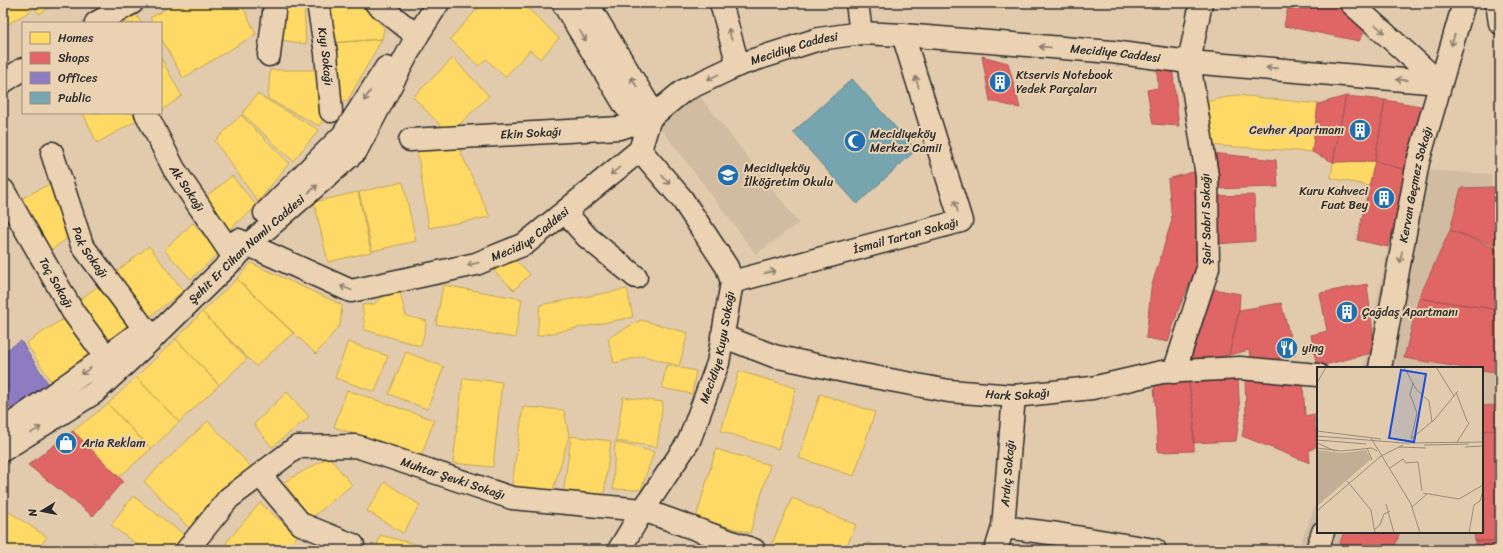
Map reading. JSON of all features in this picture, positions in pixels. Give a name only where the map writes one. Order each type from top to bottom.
[{"type":"street","points":[[269,54],[275,3]]},
{"type":"street","name":"Kıyı Sokağı","points":[[318,3],[326,53],[331,111]]},
{"type":"street","points":[[376,3],[413,33]]},
{"type":"street","name":"Şehit Er Cihan Namlı Caddesi","points":[[6,434],[94,393],[111,364],[148,334],[237,249],[356,151],[413,33],[424,3]]},
{"type":"street","name":"Şehit Er Cihan Namlı Caddesi","points":[[413,33],[438,3]]},
{"type":"street","points":[[563,3],[626,107],[650,118]]},
{"type":"street","points":[[587,3],[646,101],[650,118],[640,150]]},
{"type":"street","points":[[721,3],[738,65]]},
{"type":"street","points":[[857,3],[861,33]]},
{"type":"street","points":[[1189,62],[1201,3]]},
{"type":"street","points":[[1351,3],[1440,83]]},
{"type":"street","name":"Kervan Geçmez Sokağı","points":[[1380,367],[1418,162],[1464,3]]},
{"type":"street","points":[[1497,3],[1500,23]]},
{"type":"street","points":[[98,22],[124,5]]},
{"type":"street","name":"Mecidiye Caddesi","points":[[650,118],[683,91],[738,65],[819,39],[861,33],[1112,52],[1189,62],[1440,83]]},
{"type":"street","name":"İsmail Tartan Sokağı","points":[[732,282],[961,221],[903,35]]},
{"type":"street","name":"Şair Sabri Sokağı","points":[[1174,372],[1208,268],[1207,176],[1189,62]]},
{"type":"street","name":"Ak Sokağı","points":[[146,114],[174,169],[237,249]]},
{"type":"street","name":"Ekin Sokağı","points":[[410,140],[620,128],[650,118]]},
{"type":"street","name":"Mecidiye Caddesi","points":[[237,249],[351,291],[476,264],[525,244],[640,150]]},
{"type":"street","name":"Mecidiye Kuyu Sokağı","points":[[619,550],[643,510],[689,441],[718,363],[732,282],[727,267],[682,198],[640,150]]},
{"type":"street","name":"Pak Sokağı","points":[[52,153],[82,245],[148,334]]},
{"type":"street","name":"Taç Sokağı","points":[[3,190],[73,312],[111,364]]},
{"type":"street","points":[[565,212],[587,237],[636,277]]},
{"type":"street","name":"Hark Sokağı","points":[[722,336],[774,356],[854,373],[949,391],[1014,396],[1092,388],[1162,372],[1240,368],[1317,374]]},
{"type":"street","name":"Ardıç Sokağı","points":[[996,550],[1003,527],[1014,396]]},
{"type":"street","name":"Muhtar Şevki Sokağı","points":[[187,550],[229,498],[297,447],[356,446],[512,498],[643,510],[754,550]]},
{"type":"street","points":[[260,475],[301,524],[353,545],[352,550]]},
{"type":"street","points":[[1003,527],[1058,534],[1155,550]]},
{"type":"street","points":[[1317,550],[1323,533]]},
{"type":"shaded area","name":"Mecidiyeköy İlköğretim Okulu","points":[[699,95],[799,223],[756,254],[659,126]]},
{"type":"shaded area","points":[[1405,169],[1491,174],[1500,320],[1500,550],[1298,550],[1317,501],[1317,533],[1483,533],[1483,367],[1363,367]]},
{"type":"building: Homes","points":[[3,3],[28,3],[32,10],[3,27]]},
{"type":"building: Homes","points":[[32,3],[56,3],[39,14]]},
{"type":"building: Homes","points":[[176,3],[241,3],[256,34],[183,78],[162,40],[162,22],[152,22],[150,18]]},
{"type":"building: Homes","points":[[276,3],[304,3],[306,44],[275,39]]},
{"type":"building: Homes","points":[[324,3],[360,3],[384,28],[382,39],[331,43]]},
{"type":"building: Homes","points":[[483,3],[522,3],[559,38],[540,59],[530,50],[505,77],[486,59],[479,66],[450,39]]},
{"type":"building: Homes","points":[[132,8],[140,22],[108,22]]},
{"type":"building: Homes","points":[[382,39],[348,100],[337,102],[331,43]]},
{"type":"building: Homes","points":[[453,58],[489,96],[449,134],[413,97]]},
{"type":"building: Homes","points":[[162,60],[182,96],[162,110]]},
{"type":"building: Homes","points":[[270,70],[319,70],[324,117],[319,126],[268,99]]},
{"type":"building: Homes","points":[[257,94],[319,130],[293,161],[242,114]]},
{"type":"building: Homes","points":[[1237,95],[1318,104],[1312,152],[1207,145],[1204,102]]},
{"type":"building: Homes","points":[[83,114],[133,114],[136,121],[97,143]]},
{"type":"building: Homes","points":[[241,115],[289,163],[258,202],[215,141]]},
{"type":"building: Homes","points":[[457,144],[490,217],[429,228],[417,149]]},
{"type":"building: Homes","points":[[1375,161],[1369,186],[1331,178],[1333,162]]},
{"type":"building: Homes","points":[[232,176],[257,206],[226,232],[200,201]]},
{"type":"building: Homes","points":[[55,181],[73,234],[50,251],[21,199]]},
{"type":"building: Homes","points":[[403,182],[416,241],[372,251],[359,192]]},
{"type":"building: Homes","points":[[358,192],[371,252],[328,262],[314,202]]},
{"type":"building: Homes","points":[[193,223],[220,252],[191,279],[164,250]]},
{"type":"building: Homes","points":[[149,246],[183,291],[146,320],[112,275]]},
{"type":"building: Homes","points":[[510,255],[530,274],[514,290],[494,271]]},
{"type":"building: Homes","points":[[251,263],[342,305],[340,325],[316,354],[237,279]]},
{"type":"building: Homes","points":[[237,279],[293,333],[256,366],[202,312]]},
{"type":"building: Homes","points":[[105,281],[138,326],[105,350],[73,305]]},
{"type":"building: Homes","points":[[443,285],[522,299],[515,338],[436,324]]},
{"type":"building: Homes","points":[[399,288],[406,316],[427,321],[421,346],[365,330],[362,305],[374,304],[391,290]]},
{"type":"building: Homes","points":[[627,289],[633,317],[537,336],[540,305]]},
{"type":"building: Homes","points":[[202,312],[247,359],[219,385],[176,339]]},
{"type":"building: Homes","points":[[66,317],[94,360],[54,386],[26,343]]},
{"type":"building: Homes","points":[[641,320],[688,333],[679,366],[644,356],[614,363],[608,338]]},
{"type":"building: Homes","points":[[176,339],[219,385],[179,422],[136,377]]},
{"type":"building: Homes","points":[[348,342],[388,356],[375,392],[335,378]]},
{"type":"building: Homes","points":[[406,352],[444,367],[427,409],[389,394]]},
{"type":"building: Homes","points":[[666,365],[696,371],[692,394],[662,388]]},
{"type":"building: Homes","points":[[739,371],[796,388],[778,449],[721,431]]},
{"type":"building: Homes","points":[[136,377],[179,422],[151,449],[108,404]]},
{"type":"building: Homes","points":[[463,378],[502,382],[493,467],[453,463]]},
{"type":"building: Homes","points":[[347,390],[434,420],[421,457],[334,427]]},
{"type":"building: Homes","points":[[287,392],[309,417],[272,447],[254,424]]},
{"type":"building: Homes","points":[[820,394],[875,412],[854,476],[799,458]]},
{"type":"building: Homes","points":[[623,397],[663,402],[657,447],[616,441]]},
{"type":"building: Homes","points":[[108,404],[151,449],[119,477],[73,431]]},
{"type":"building: Homes","points":[[523,407],[564,410],[569,436],[552,494],[512,485]]},
{"type":"building: Homes","points":[[208,421],[252,468],[189,528],[144,481]]},
{"type":"building: Homes","points":[[571,436],[611,441],[603,501],[563,496]]},
{"type":"building: Homes","points":[[615,442],[654,452],[641,490],[613,489]]},
{"type":"building: Homes","points":[[716,449],[770,465],[750,533],[696,518]]},
{"type":"building: Homes","points":[[329,457],[352,485],[310,519],[284,482]]},
{"type":"building: Homes","points":[[385,482],[420,505],[403,533],[367,511]]},
{"type":"building: Homes","points":[[133,496],[186,536],[175,550],[144,550],[111,525]]},
{"type":"building: Homes","points":[[792,498],[856,525],[845,550],[769,550]]},
{"type":"building: Homes","points":[[260,503],[298,536],[286,550],[231,550],[225,544]]},
{"type":"building: Homes","points":[[3,508],[47,537],[38,550],[3,550]]},
{"type":"building: Homes","points":[[380,535],[427,547],[426,550],[376,550]]},
{"type":"building: Homes","points":[[94,542],[106,550],[89,550]]},
{"type":"building: Homes","points":[[869,543],[883,550],[866,550]]},
{"type":"building: Shops","points":[[1289,3],[1347,3],[1370,23],[1359,41],[1284,26]]},
{"type":"building: Shops","name":"Ktservis Notebook Yedek Parçaları","points":[[982,56],[1008,63],[1020,108],[990,101]]},
{"type":"building: Shops","points":[[1172,66],[1179,126],[1153,124],[1147,90],[1158,88],[1157,68]]},
{"type":"building: Shops","name":"Cevher Apartmanı","points":[[1346,96],[1385,100],[1375,161],[1333,162]]},
{"type":"building: Shops","points":[[1346,96],[1333,162],[1312,152],[1318,104]]},
{"type":"building: Shops","points":[[1385,100],[1427,107],[1409,171],[1375,161]]},
{"type":"building: Shops","points":[[1211,153],[1276,160],[1278,187],[1211,189]]},
{"type":"building: Shops","name":"Kuru Kahveci Fuat Bey","points":[[1375,161],[1409,171],[1388,247],[1357,240]]},
{"type":"building: Shops","points":[[1200,170],[1203,216],[1196,268],[1179,308],[1168,342],[1146,338],[1151,288],[1172,220],[1168,179]]},
{"type":"building: Shops","points":[[1495,187],[1496,246],[1450,230],[1461,188]]},
{"type":"building: Shops","points":[[1254,195],[1255,241],[1216,244],[1213,196]]},
{"type":"building: Shops","points":[[1450,230],[1500,250],[1500,310],[1419,298]]},
{"type":"building: Shops","name":"Çağdaş Apartmanı","points":[[1367,284],[1375,352],[1317,367],[1311,335],[1327,331],[1320,293]]},
{"type":"building: Shops","points":[[1203,287],[1240,294],[1239,310],[1229,355],[1192,361],[1192,324]]},
{"type":"building: Shops","points":[[1419,298],[1500,310],[1500,366],[1495,373],[1483,371],[1483,367],[1459,367],[1404,358]]},
{"type":"building: Shops","points":[[1281,303],[1295,355],[1251,364],[1249,350],[1229,355],[1239,310]]},
{"type":"building: Shops","points":[[1245,377],[1303,384],[1305,416],[1314,414],[1317,446],[1309,451],[1310,463],[1242,436],[1246,416]]},
{"type":"building: Shops","points":[[1188,378],[1238,380],[1240,414],[1236,441],[1193,443],[1194,414]]},
{"type":"building: Shops","points":[[1188,378],[1194,414],[1194,451],[1158,452],[1154,384]]},
{"type":"building: Shops","points":[[1500,405],[1500,429],[1483,431],[1483,406]]},
{"type":"building: Shops","points":[[1500,429],[1500,541],[1475,541],[1474,533],[1483,533],[1483,431]]},
{"type":"building: Shops","points":[[73,431],[123,481],[93,516],[28,465]]},
{"type":"building: Shops","points":[[1344,533],[1395,533],[1399,535],[1393,550],[1337,550]]},
{"type":"building: Shops","points":[[1475,541],[1500,541],[1500,550],[1476,550]]},
{"type":"building: Offices","points":[[21,341],[52,390],[14,414],[3,397],[3,352]]},
{"type":"building: Public","name":"Mecidiyeköy Merkez Camii","points":[[852,79],[916,150],[857,204],[793,132]]},
{"type":"place","name":"Ktservis Notebook Yedek Parçaları","points":[[1000,82]]},
{"type":"place","name":"Cevher Apartmanı","points":[[1360,130]]},
{"type":"place","name":"Mecidiyeköy Merkez Camii","points":[[855,141]]},
{"type":"place","name":"Mecidiyeköy İlköğretim Okulu","points":[[728,175]]},
{"type":"place","name":"Kuru Kahveci Fuat Bey","points":[[1384,198]]},
{"type":"place","name":"Çağdaş Apartmanı","points":[[1347,312]]},
{"type":"place","name":"ying","points":[[1287,348]]},
{"type":"place","name":"Aria Reklam","points":[[66,443]]}]
